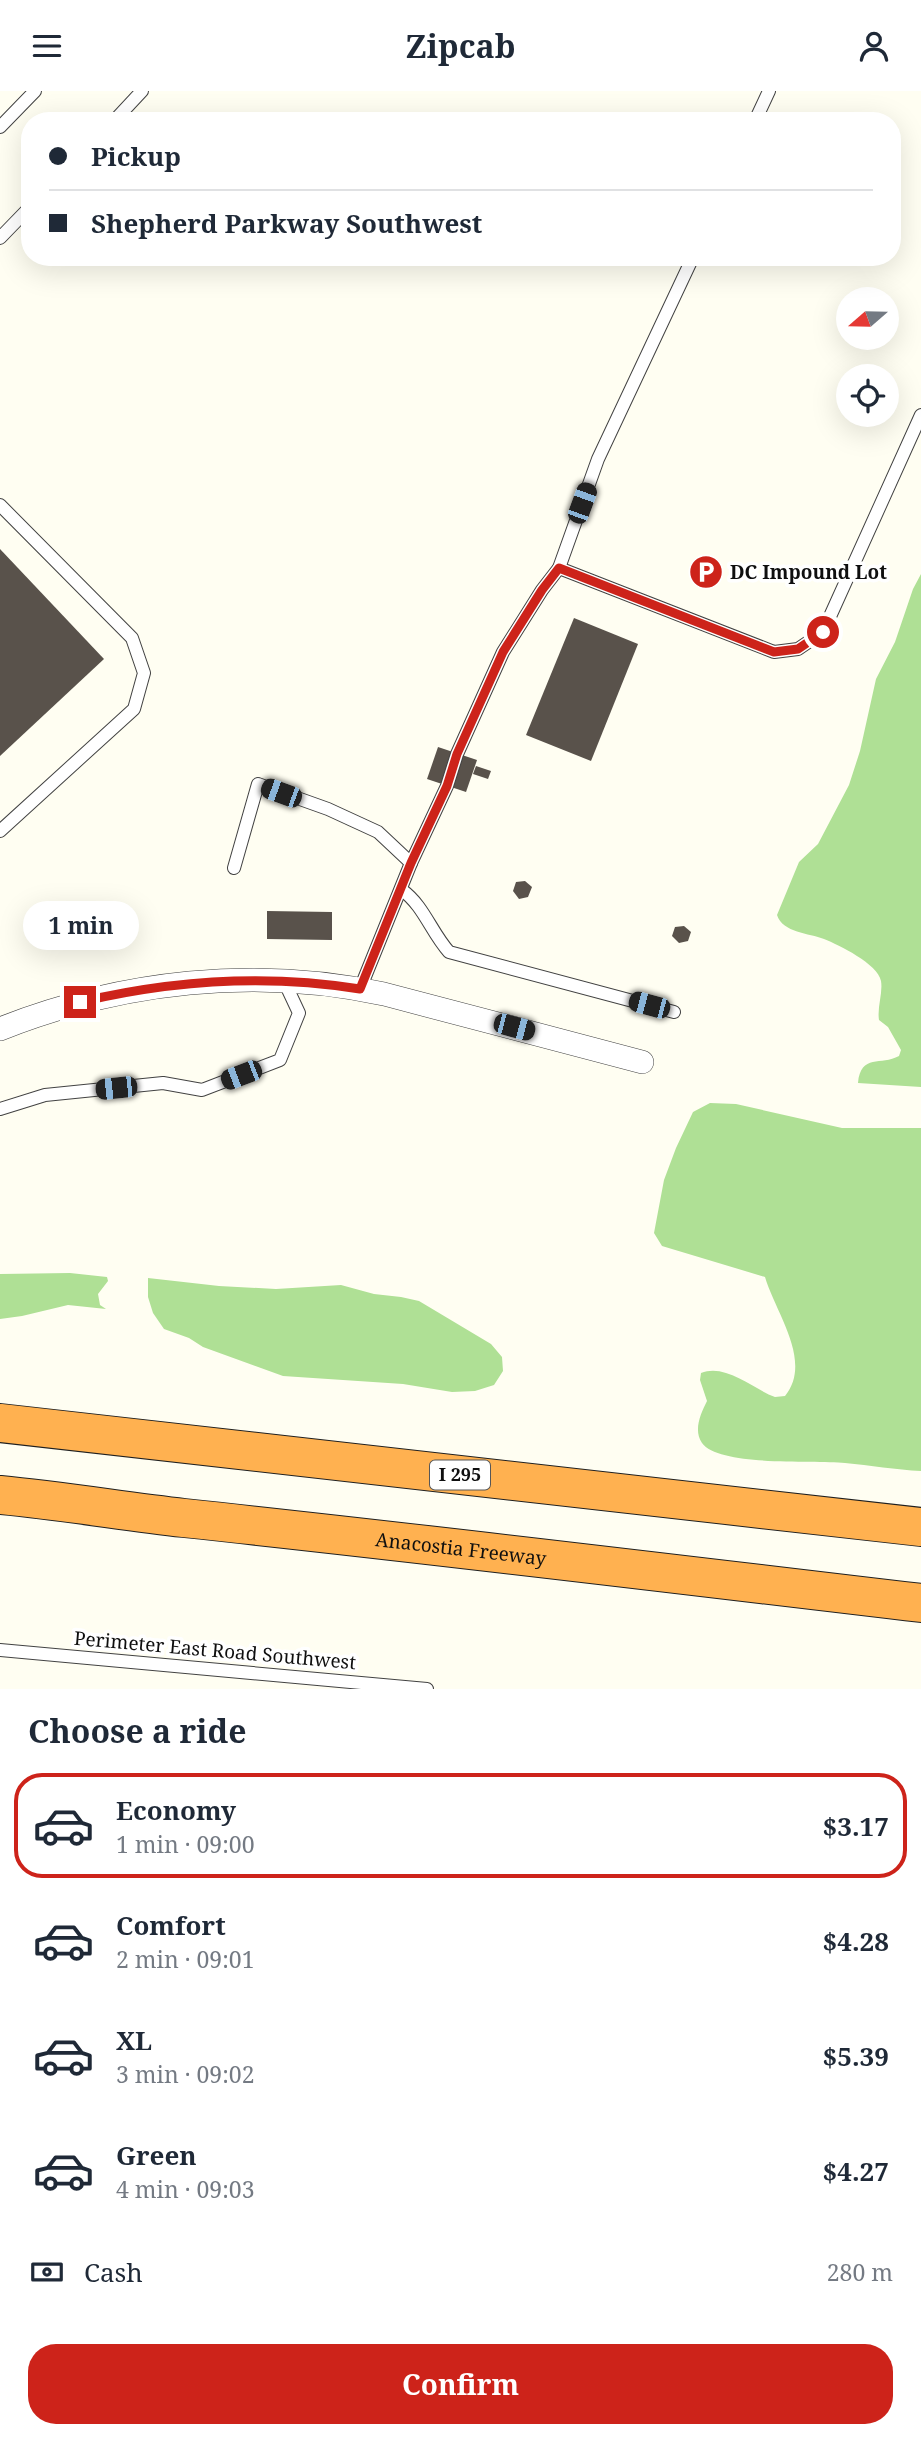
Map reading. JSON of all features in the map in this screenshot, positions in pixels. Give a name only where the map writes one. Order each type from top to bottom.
[{"type":"highway","name":"I 295","points":[[0,1423],[921,1527]]},
{"type":"highway","name":"Anacostia Freeway","points":[[0,1495],[921,1602]]},
{"type":"highway","points":[[816,1590],[904,1626],[921,1629]]},
{"type":"street","points":[[0,1029],[58,1009],[126,992],[207,982],[284,981],[360,989],[642,1062]]},
{"type":"lane","points":[[0,127],[35,91]]},
{"type":"lane","points":[[122,112],[142,91]]},
{"type":"lane","points":[[759,112],[769,91]]},
{"type":"lane","points":[[0,238],[21,216]]},
{"type":"lane","points":[[360,989],[411,863],[447,786],[457,754],[503,652],[559,568],[598,459],[689,266]]},
{"type":"lane","points":[[559,568],[774,652],[798,649],[823,632],[921,415]]},
{"type":"lane","points":[[0,505],[132,638],[144,673],[134,709],[0,831]]},
{"type":"lane","points":[[234,868],[258,784],[328,809],[378,832],[411,863]]},
{"type":"lane","points":[[401,890],[419,906],[437,939],[449,952],[674,1012]]},
{"type":"lane","points":[[0,1109],[45,1095],[163,1083],[202,1090],[280,1059],[299,1013],[284,981]]},
{"type":"lane","name":"Perimeter East Road Southwest","points":[[0,1650],[427,1689]]},
{"type":"green space","points":[[921,574],[921,1087],[858,1083],[863,1068],[868,1064],[892,1059],[899,1056],[901,1050],[888,1027],[879,1020],[881,981],[873,968],[848,950],[791,929],[780,921],[777,915],[799,862],[818,844],[849,785],[860,751],[876,679],[895,642],[913,589]]},
{"type":"green space","points":[[710,1103],[736,1104],[842,1128],[921,1128],[921,1471],[845,1463],[747,1459],[712,1451],[699,1438],[700,1416],[707,1401],[700,1380],[701,1373],[720,1371],[730,1374],[775,1397],[785,1396],[793,1382],[795,1368],[790,1337],[765,1277],[662,1246],[654,1233],[664,1180],[676,1148],[693,1112]]},
{"type":"green space","points":[[70,1273],[107,1277],[108,1281],[98,1294],[100,1305],[106,1309],[68,1305],[0,1319],[0,1274]]},
{"type":"green space","points":[[148,1278],[276,1289],[341,1285],[374,1294],[419,1301],[491,1344],[502,1357],[503,1371],[494,1385],[475,1391],[452,1392],[403,1384],[283,1376],[203,1347],[189,1338],[164,1329],[153,1313],[148,1297]]},
{"type":"building","points":[[0,549],[104,659],[0,756]]},
{"type":"building","points":[[574,618],[638,644],[591,761],[526,735]]},
{"type":"building","points":[[438,747],[477,760],[466,792],[427,779]]},
{"type":"building","points":[[476,766],[491,771],[488,779],[473,774]]},
{"type":"building","points":[[525,881],[532,887],[528,897],[519,899],[513,891],[516,882]]},
{"type":"building","points":[[267,911],[332,912],[332,940],[267,939]]},
{"type":"building","points":[[684,926],[691,932],[688,941],[679,943],[672,936],[675,927]]},
{"type":"place","name":"DC Impound Lot","points":[[706,572]]},
{"type":"route","points":[[80,1002],[149,988],[219,981],[301,981],[360,989],[411,863],[447,786],[457,754],[503,652],[559,568],[774,652],[798,649],[823,632]]}]
